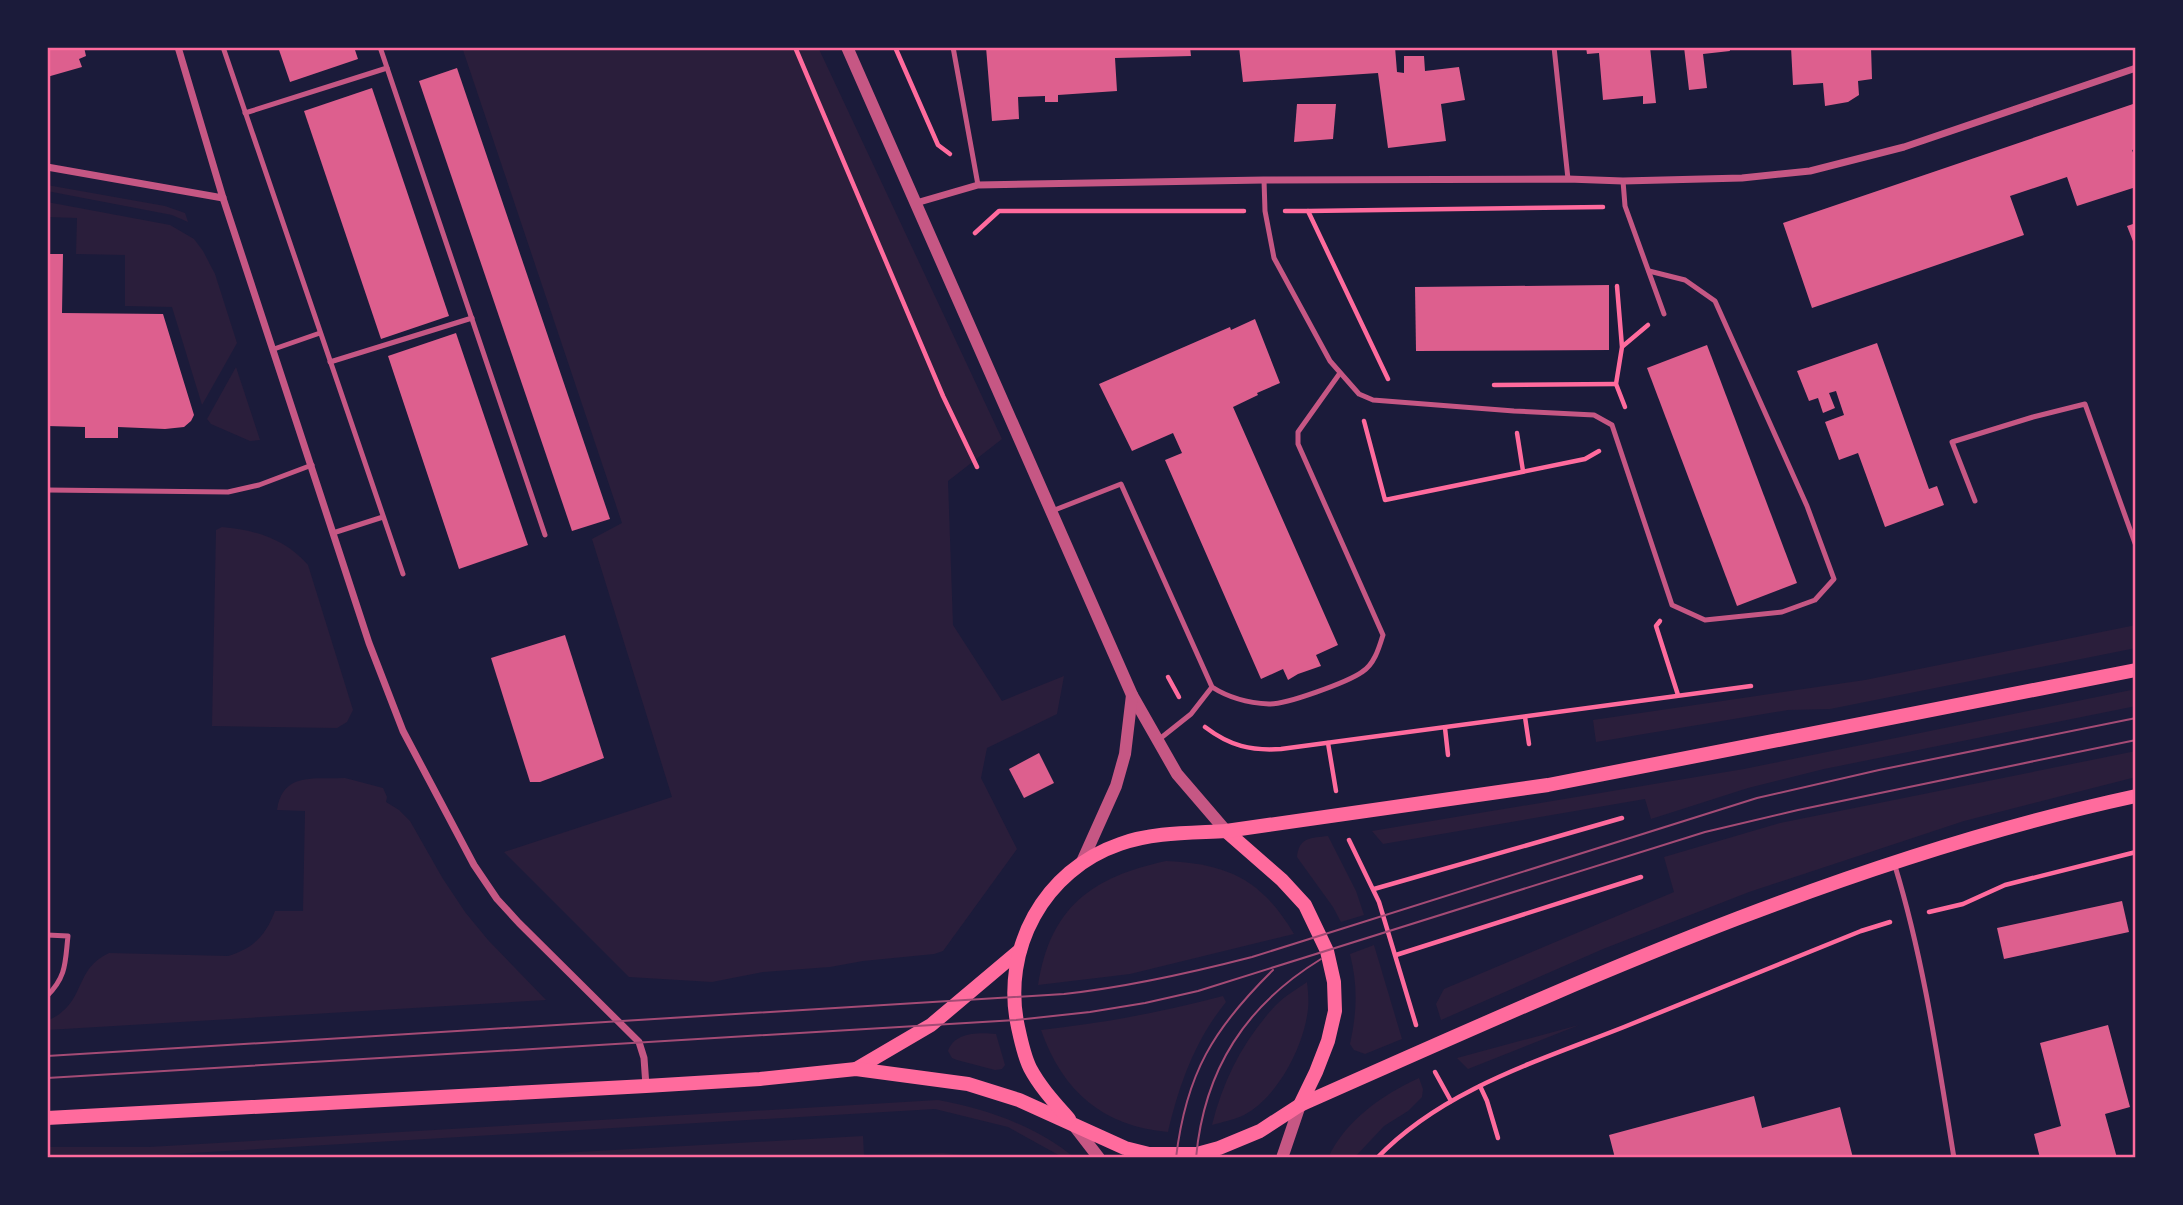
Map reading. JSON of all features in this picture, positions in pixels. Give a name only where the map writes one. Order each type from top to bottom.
[{"type":"main road","points":[[1072,1123],[1036,1077],[1022,1044],[1014,997],[1015,975],[1028,924],[1059,881],[1081,864],[1121,844],[1173,834],[1226,831],[1548,785],[2136,670]]},
{"type":"main road","points":[[47,1118],[646,1086],[760,1079],[856,1069],[968,1084],[1019,1100],[1125,1148],[1149,1154],[1197,1154],[1219,1149],[1260,1131],[1300,1105],[1460,1034],[1641,958],[1787,901],[1894,863],[2016,825],[2136,796]]},
{"type":"main road","points":[[1226,831],[1282,880],[1305,905],[1328,955],[1334,982],[1335,1011],[1324,1051],[1300,1105]]},
{"type":"main road","points":[[856,1069],[931,1025],[1020,950]]},
{"type":"street","points":[[178,47],[223,198],[369,643],[403,731],[474,865],[497,899],[639,1042],[644,1058],[646,1086]]},
{"type":"street","points":[[847,47],[1132,695],[1177,774],[1226,831]]},
{"type":"street","points":[[916,203],[978,184],[1264,180],[1623,181],[1742,178],[1810,171],[1904,147],[2136,68]]},
{"type":"street","points":[[47,166],[223,198]]},
{"type":"street","points":[[1081,864],[1116,786],[1125,754],[1132,695]]},
{"type":"street","points":[[1282,1158],[1300,1105]]},
{"type":"street","points":[[1072,1123],[1099,1158]]},
{"type":"lane","points":[[380,47],[545,535]]},
{"type":"lane","points":[[953,47],[978,184]]},
{"type":"lane","points":[[1554,47],[1568,179]]},
{"type":"lane","points":[[223,50],[403,574]]},
{"type":"lane","points":[[245,113],[387,68]]},
{"type":"lane","points":[[1264,180],[1265,211],[1274,258],[1330,361],[1359,394],[1373,400],[1594,415],[1612,425],[1672,605],[1705,620],[1782,611],[1815,600],[1834,579],[1807,506],[1716,301],[1685,281],[1649,271]]},
{"type":"lane","points":[[1623,181],[1625,206],[1664,314]]},
{"type":"lane","points":[[330,362],[471,318]]},
{"type":"lane","points":[[274,349],[320,333]]},
{"type":"lane","points":[[1051,512],[1121,484],[1212,687],[1227,697],[1272,705],[1323,690],[1364,672],[1378,652],[1383,635],[1298,444],[1298,432],[1340,373]]},
{"type":"lane","points":[[1975,501],[1952,442],[2085,404],[2136,546]]},
{"type":"lane","points":[[47,489],[228,492],[259,485],[312,465]]},
{"type":"lane","points":[[333,533],[383,517]]},
{"type":"lane","points":[[1157,741],[1191,714],[1212,687]]},
{"type":"lane","points":[[1894,863],[1910,917],[1954,1158]]},
{"type":"lane","points":[[47,935],[68,936],[60,984],[47,996]]},
{"type":"path","points":[[795,47],[943,396],[977,467]]},
{"type":"path","points":[[895,47],[938,145],[953,156],[973,159]]},
{"type":"path","points":[[975,233],[999,211],[1308,211]]},
{"type":"path","points":[[1622,347],[1651,323]]},
{"type":"path","points":[[1373,400],[1363,420],[1385,500],[1584,459],[1617,441]]},
{"type":"path","points":[[1514,411],[1523,471]]},
{"type":"path","points":[[1672,605],[1656,626],[1678,695]]},
{"type":"path","points":[[1168,677],[1191,714],[1217,736],[1240,747],[1281,749],[1751,686]]},
{"type":"path","points":[[1525,717],[1529,744]]},
{"type":"path","points":[[1445,728],[1448,755]]},
{"type":"path","points":[[1328,743],[1333,776]]},
{"type":"path","points":[[1374,889],[1622,818]]},
{"type":"path","points":[[1347,833],[1374,889],[1417,1030]]},
{"type":"path","points":[[1981,895],[2005,885],[2136,852]]},
{"type":"path","points":[[1396,955],[1641,877]]},
{"type":"path","points":[[1377,1158],[1409,1128],[1480,1086],[1878,925]]},
{"type":"path","points":[[1433,1068],[1451,1101]]},
{"type":"path","points":[[1480,1086],[1498,1138]]},
{"type":"shaded area","points":[[462,47],[818,47],[1002,439],[948,481],[953,625],[1002,701],[1064,676],[1057,714],[987,748],[981,778],[1017,849],[943,951],[830,967],[763,972],[712,982],[629,977],[504,852],[672,797],[592,539],[622,523]]},
{"type":"shaded area","points":[[47,185],[165,206],[185,213],[188,222],[172,215],[47,191]]},
{"type":"shaded area","points":[[47,202],[170,225],[194,239],[215,274],[237,343],[202,405],[172,307],[125,306],[125,255],[76,254],[77,218],[47,217]]},
{"type":"shaded area","points":[[236,367],[260,440],[250,441],[211,424],[207,419]]},
{"type":"shaded area","points":[[222,527],[269,537],[290,549],[308,565],[353,710],[347,722],[337,728],[212,726],[216,530]]},
{"type":"shaded area","points":[[2136,625],[2136,648],[1830,709],[1788,710],[1596,742],[1593,720],[1865,680]]},
{"type":"shaded area","points":[[2136,689],[2136,706],[1824,769],[1748,788],[1651,819],[1645,799],[1383,844],[1372,831],[1744,769]]},
{"type":"shaded area","points":[[2136,751],[2136,777],[1964,821],[1749,892],[1603,949],[1441,1020],[1436,1004],[1444,989],[1674,892],[1664,857],[1780,823]]},
{"type":"shaded area","points":[[345,778],[383,788],[386,802],[410,821],[465,912],[546,1000],[47,1030],[47,1021],[69,1005],[89,968],[109,953],[228,956],[258,940],[275,911],[303,911],[305,811],[277,810],[280,798],[293,783],[302,780]]},
{"type":"shaded area","points":[[1328,836],[1356,891],[1364,915],[1341,922],[1297,857],[1303,842]]},
{"type":"shaded area","points":[[1166,861],[1208,866],[1241,878],[1269,900],[1294,934],[1130,974],[1038,985],[1053,935],[1064,916],[1079,900],[1116,876]]},
{"type":"shaded area","points":[[1374,945],[1402,1039],[1365,1054],[1354,1050],[1350,1044],[1356,999],[1350,954]]},
{"type":"shaded area","points":[[1307,982],[1308,1003],[1301,1039],[1278,1083],[1268,1096],[1244,1115],[1212,1125],[1229,1076],[1254,1032],[1276,1005]]},
{"type":"shaded area","points":[[1223,996],[1226,1002],[1205,1032],[1190,1064],[1177,1097],[1168,1132],[1124,1122],[1088,1102],[1061,1071],[1041,1030],[1133,1016]]},
{"type":"shaded area","points":[[1579,1025],[1468,1069],[1457,1058]]},
{"type":"shaded area","points":[[975,1033],[996,1034],[1005,1065],[1002,1069],[995,1070],[957,1060],[952,1058],[948,1051],[961,1037]]},
{"type":"shaded area","points":[[1419,1078],[1423,1089],[1422,1097],[1408,1111],[1384,1126],[1354,1158],[1328,1158],[1345,1132],[1366,1110]]},
{"type":"shaded area","points":[[938,1100],[975,1108],[1010,1120],[1044,1137],[1075,1158],[1064,1158],[1008,1127],[935,1109],[106,1158],[47,1158],[47,1147],[149,1147]]},
{"type":"shaded area","points":[[863,1136],[864,1155],[943,1153],[995,1158],[472,1158]]},
{"type":"building","points":[[47,47],[84,47],[86,56],[79,59],[82,67],[47,77]]},
{"type":"building","points":[[278,47],[354,47],[358,59],[290,82]]},
{"type":"building","points":[[986,47],[1190,47],[1191,56],[1115,58],[1117,91],[1058,95],[1058,102],[1045,102],[1045,96],[1018,97],[1019,119],[992,121]]},
{"type":"building","points":[[1239,47],[1395,47],[1397,72],[1404,73],[1404,56],[1424,56],[1425,71],[1459,67],[1465,100],[1441,104],[1446,141],[1388,148],[1378,73],[1243,82]]},
{"type":"building","points":[[1586,47],[1650,47],[1656,103],[1643,104],[1643,96],[1603,100],[1599,53],[1587,54]]},
{"type":"building","points":[[1684,47],[1729,47],[1730,51],[1703,54],[1707,88],[1689,90]]},
{"type":"building","points":[[1791,47],[1871,47],[1872,79],[1858,81],[1859,95],[1848,102],[1825,106],[1823,83],[1793,85]]},
{"type":"building","points":[[457,68],[610,519],[572,531],[419,81]]},
{"type":"building","points":[[372,88],[449,316],[381,339],[304,111]]},
{"type":"building","points":[[2136,103],[2136,149],[2132,150],[2136,161],[2136,187],[2077,206],[2067,177],[2010,196],[2024,235],[1812,308],[1783,223]]},
{"type":"building","points":[[1297,104],[1336,104],[1333,139],[1294,142]]},
{"type":"building","points":[[2136,223],[2136,249],[2127,226]]},
{"type":"building","points":[[47,254],[63,254],[62,313],[163,314],[194,415],[184,427],[118,427],[118,438],[85,438],[85,427],[47,426]]},
{"type":"building","points":[[1609,285],[1609,350],[1416,351],[1415,287]]},
{"type":"building","points":[[1255,319],[1280,383],[1233,407],[1338,645],[1316,655],[1321,666],[1288,680],[1283,669],[1261,679],[1165,460],[1182,453],[1173,433],[1132,451],[1099,384],[1230,327],[1231,330]]},
{"type":"building","points":[[456,333],[528,545],[459,569],[388,356]]},
{"type":"building","points":[[1877,343],[1929,489],[1937,486],[1944,505],[1885,527],[1858,453],[1839,460],[1825,422],[1844,415],[1836,391],[1829,393],[1835,408],[1823,413],[1818,398],[1809,401],[1797,371]]},
{"type":"building","points":[[1707,345],[1797,583],[1737,606],[1647,368]]},
{"type":"building","points":[[565,635],[604,758],[540,782],[530,782],[491,658]]},
{"type":"building","points":[[1039,753],[1054,783],[1024,798],[1009,769]]},
{"type":"building","points":[[2122,901],[2129,932],[2004,959],[1997,928]]},
{"type":"building","points":[[2108,1025],[2130,1107],[2105,1114],[2117,1158],[2040,1158],[2034,1134],[2061,1126],[2040,1043]]},
{"type":"building","points":[[1754,1096],[1762,1128],[1840,1107],[1853,1158],[1615,1158],[1609,1135]]},
{"type":"tram line","points":[[47,1056],[1064,994],[1112,988],[1252,957],[1757,798],[1879,770],[2136,718]]},
{"type":"tram line","points":[[47,1078],[1016,1020],[1090,1012],[1198,991],[1705,832],[1798,810],[2136,740]]},
{"type":"tram line","points":[[1196,1158],[1208,1096],[1233,1042],[1271,997],[1321,959]]},
{"type":"tram line","points":[[1176,1158],[1187,1101],[1206,1054],[1234,1012],[1273,970]]}]
